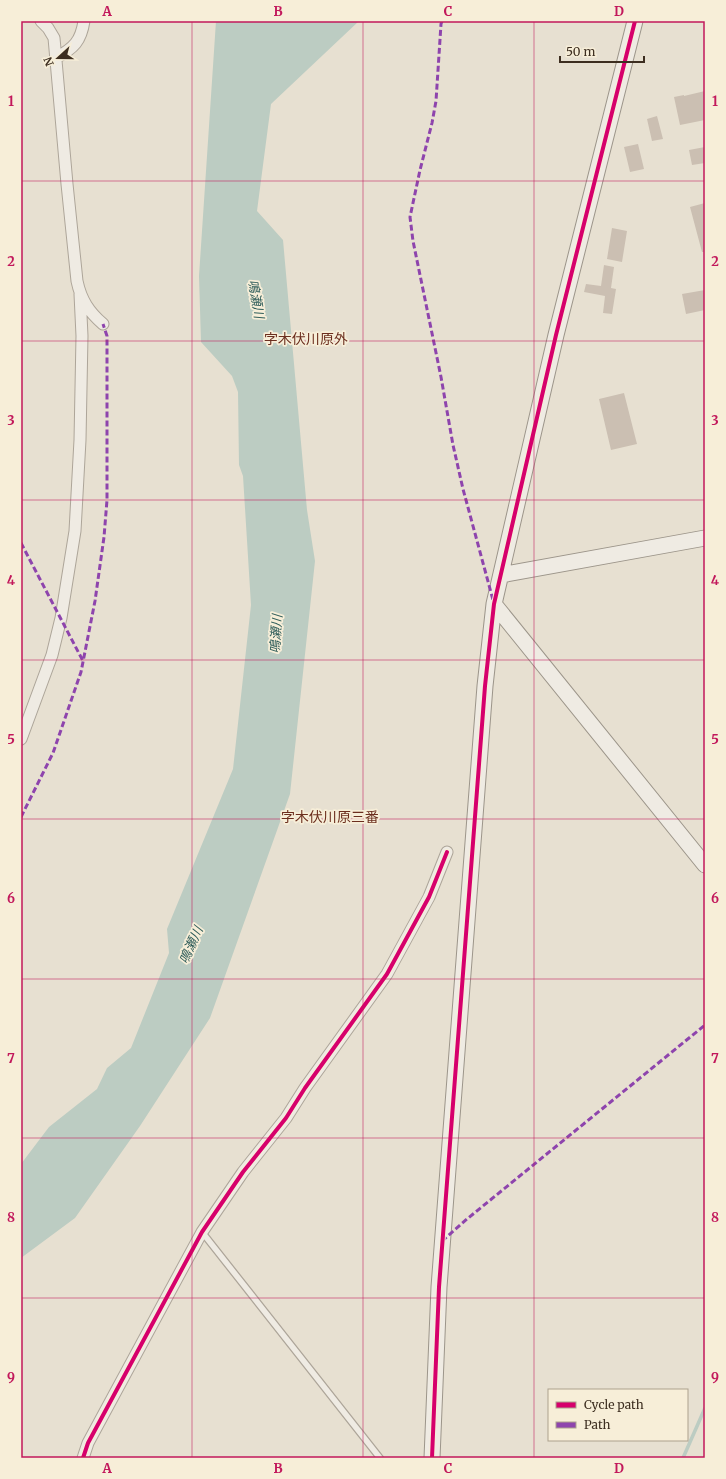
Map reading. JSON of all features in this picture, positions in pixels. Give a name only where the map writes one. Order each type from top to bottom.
[{"type":"street","points":[[21,739],[52,655],[61,618],[75,532],[80,440],[82,336],[80,294],[77,281],[67,184],[54,38],[48,28],[41,21]]},
{"type":"street","points":[[56,58],[68,52],[76,44],[82,33],[84,21]]},
{"type":"street","points":[[432,1458],[442,1241],[485,686],[494,604],[556,335],[635,21]]},
{"type":"street","points":[[80,294],[85,304],[95,317],[103,324]]},
{"type":"street","points":[[501,575],[705,538]]},
{"type":"street","points":[[494,604],[705,865]]},
{"type":"street","points":[[83,1458],[88,1443],[202,1232],[243,1172],[286,1118],[305,1088],[387,974],[429,897],[447,852]]},
{"type":"lane","points":[[202,1232],[380,1458]]},
{"type":"water","name":"鳴瀬川","points":[[216,21],[359,21],[271,104],[257,211],[283,240],[307,510],[315,561],[290,794],[210,1018],[140,1126],[75,1218],[21,1258],[21,1164],[49,1127],[97,1089],[107,1068],[131,1048],[169,953],[167,929],[233,769],[251,605],[243,476],[239,465],[238,392],[232,376],[201,342],[199,276]]},
{"type":"building","points":[[705,91],[705,120],[680,125],[674,97]]},
{"type":"building","points":[[657,116],[663,139],[652,141],[647,119]]},
{"type":"building","points":[[638,144],[644,169],[630,172],[624,147]]},
{"type":"building","points":[[705,147],[705,163],[692,165],[689,150]]},
{"type":"building","points":[[705,203],[705,252],[702,252],[690,207]]},
{"type":"building","points":[[612,228],[627,231],[622,262],[607,259]]},
{"type":"building","points":[[604,265],[614,267],[611,288],[616,289],[612,314],[603,313],[605,296],[584,292],[586,284],[601,286]]},
{"type":"building","points":[[705,290],[705,310],[686,314],[682,294]]},
{"type":"building","points":[[624,393],[637,444],[611,450],[599,399]]},
{"type":"waterway","points":[[683,1458],[705,1408]]},
{"type":"marked path","points":[[442,21],[436,101],[410,217],[413,241],[441,377],[453,445],[463,489],[493,600]]},
{"type":"marked path","points":[[21,817],[53,753],[81,672],[95,601],[104,537],[107,500],[107,336],[103,324]]},
{"type":"marked path","points":[[21,543],[83,661]]},
{"type":"marked path","points":[[442,1241],[705,1025]]},
{"type":"cycle path","points":[[432,1458],[439,1287],[485,686],[494,604],[556,335],[635,21]]},
{"type":"cycle path","points":[[83,1458],[88,1443],[202,1232],[243,1172],[286,1118],[305,1088],[387,974],[429,897],[447,852]]},
{"type":"district","name":"字木伏川原外","points":[[306,339]]},
{"type":"district","name":"字木伏川原三番","points":[[330,817]]}]
